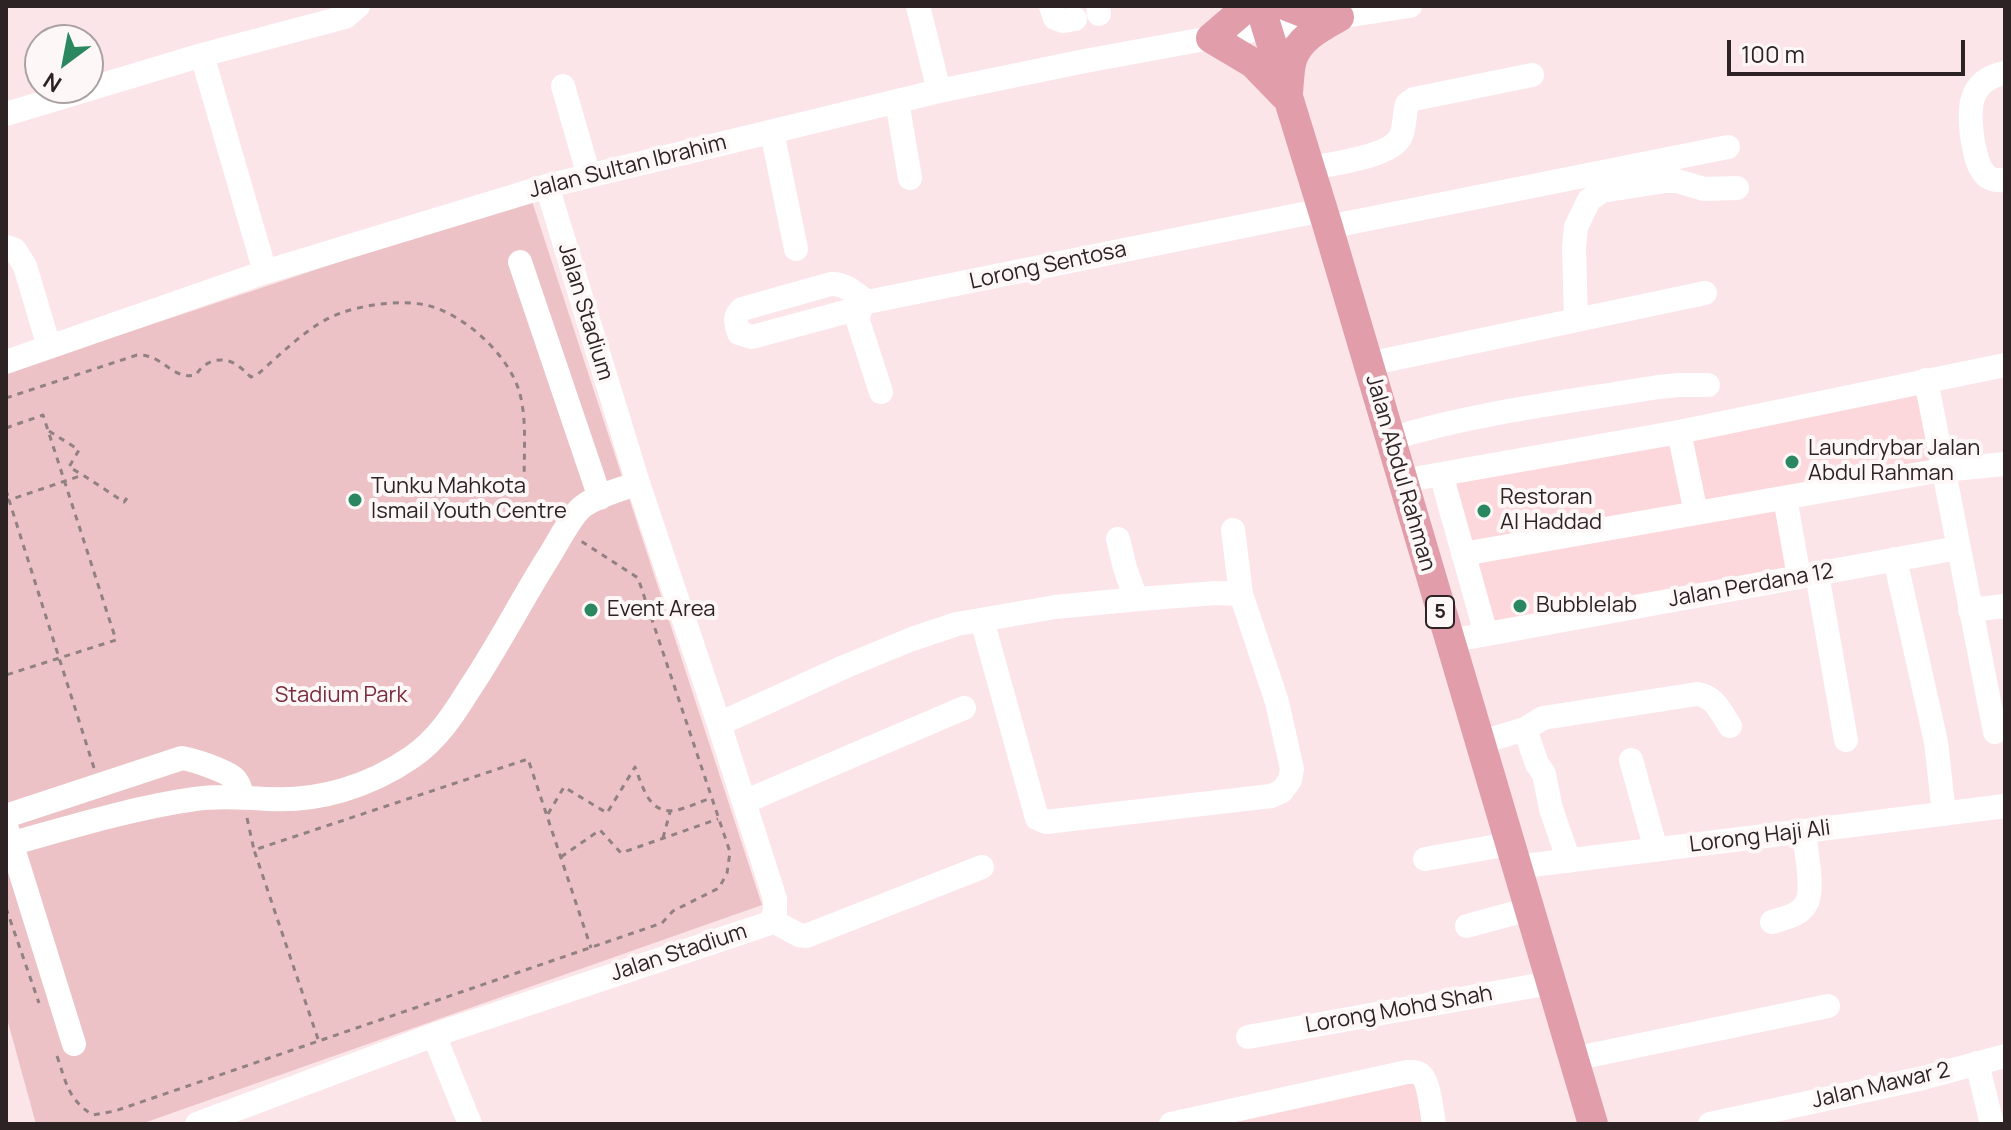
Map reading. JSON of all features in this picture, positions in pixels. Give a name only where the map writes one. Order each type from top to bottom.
[{"type":"main road","points":[[1244,6],[1211,38],[1253,63],[1288,99]]},
{"type":"main road","points":[[1287,6],[1305,13],[1339,17]]},
{"type":"main road","name":"Jalan Abdul Rahman","points":[[1263,17],[1593,1124]]},
{"type":"main road","points":[[1288,99],[1292,59],[1301,44],[1312,33],[1339,17]]},
{"type":"street","points":[[6,114],[202,55],[345,17],[358,6]]},
{"type":"street","points":[[918,6],[939,91]]},
{"type":"street","points":[[1051,6],[1055,18],[1063,21],[1075,19]]},
{"type":"street","name":"Jalan Sultan Ibrahim","points":[[6,362],[265,272],[547,186],[939,91],[1211,38],[1263,17],[1339,17],[1410,6]]},
{"type":"street","points":[[202,55],[265,272]]},
{"type":"street","points":[[2005,73],[1980,84],[1972,96],[1971,112],[1976,157],[1982,171],[1993,180],[2005,180]]},
{"type":"street","points":[[1310,168],[1380,153],[1394,145],[1400,138],[1407,104],[1414,99],[1532,75]]},
{"type":"street","points":[[563,86],[589,176]]},
{"type":"street","points":[[897,101],[910,178]]},
{"type":"street","points":[[772,132],[796,249]]},
{"type":"street","name":"Lorong Sentosa","points":[[881,392],[858,321],[864,305],[1325,218],[1728,147]]},
{"type":"street","points":[[1576,320],[1576,227],[1589,200],[1602,191],[1665,181],[1677,181],[1704,189],[1737,188]]},
{"type":"street","name":"Jalan Stadium","points":[[197,1124],[254,1114],[434,1035],[770,923],[775,912],[775,899],[638,483],[547,186]]},
{"type":"street","points":[[6,247],[15,250],[25,266],[49,347]]},
{"type":"street","points":[[520,262],[600,498]]},
{"type":"street","points":[[1368,364],[1705,293]]},
{"type":"street","points":[[1402,481],[1679,432],[2005,365]]},
{"type":"street","points":[[1926,380],[1995,732]]},
{"type":"street","points":[[1390,439],[1483,415],[1658,387],[1708,385]]},
{"type":"street","points":[[1679,432],[1696,513]]},
{"type":"street","points":[[1463,554],[1942,470],[2005,464]]},
{"type":"street","points":[[1441,474],[1486,634]]},
{"type":"street","points":[[66,1050],[8,838],[197,798],[271,800],[322,797],[382,775],[429,745],[456,711],[581,508],[638,483]]},
{"type":"street","points":[[1785,498],[1808,575],[1846,740]]},
{"type":"street","points":[[982,620],[1037,818],[1046,822],[1271,796],[1282,791],[1290,780],[1292,769],[1277,702],[1241,594],[1233,530]]},
{"type":"street","points":[[1118,539],[1136,599]]},
{"type":"street","name":"Jalan Perdana 12","points":[[1449,641],[1958,548]]},
{"type":"street","points":[[1895,559],[1936,742],[1944,814]]},
{"type":"street","points":[[719,724],[844,667],[957,624],[1055,607],[1216,593],[1241,594]]},
{"type":"street","points":[[1970,610],[2005,606]]},
{"type":"street","points":[[1479,743],[1525,729],[1543,718],[1697,694],[1711,699],[1730,726]]},
{"type":"street","points":[[744,802],[964,708]]},
{"type":"street","points":[[1525,729],[1537,764],[1544,774],[1551,809],[1569,861]]},
{"type":"street","points":[[6,816],[182,758],[195,760],[234,778],[242,797]]},
{"type":"street","points":[[1631,760],[1656,850]]},
{"type":"street","name":"Lorong Haji Ali","points":[[1425,859],[1512,856],[1569,861],[2005,806]]},
{"type":"street","points":[[1772,922],[1794,915],[1806,904],[1810,888],[1804,831]]},
{"type":"street","points":[[771,920],[806,936],[982,867]]},
{"type":"street","points":[[1467,926],[1529,909]]},
{"type":"street","name":"Lorong Mohd Shah","points":[[1248,1037],[1550,983]]},
{"type":"street","points":[[1573,1059],[1828,1006]]},
{"type":"street","points":[[434,1035],[470,1124]]},
{"type":"street","name":"Jalan Mawar 2","points":[[1712,1124],[1818,1112],[1923,1078],[2005,1056]]},
{"type":"street","points":[[1977,1063],[1992,1124]]},
{"type":"street","points":[[1171,1124],[1416,1072],[1422,1075],[1426,1084],[1434,1124]]},
{"type":"path","points":[[6,398],[147,354],[185,377],[196,375],[201,367],[218,359],[235,364],[251,377],[311,329],[339,313],[401,303],[427,305],[454,316],[499,354],[511,371],[520,394],[524,422],[526,504],[536,514],[638,578],[730,852],[727,873],[719,888],[673,911],[662,923],[115,1111],[93,1115],[79,1107],[69,1092],[66,1050]]},
{"type":"path","points":[[6,428],[43,415],[116,640],[6,675]]},
{"type":"path","points":[[48,430],[79,450],[69,467],[124,502],[127,498]]},
{"type":"path","points":[[9,500],[83,475]]},
{"type":"path","points":[[6,490],[100,785]]},
{"type":"path","points":[[254,850],[528,759],[591,948]]},
{"type":"path","points":[[547,815],[564,787],[607,813],[635,767],[647,798],[655,806],[670,812],[712,798]]},
{"type":"path","points":[[242,797],[254,850],[319,1040]]},
{"type":"path","points":[[663,838],[670,812]]},
{"type":"path","points":[[561,857],[600,830],[621,853],[718,819]]},
{"type":"path","points":[[6,908],[42,1012]]},
{"type":"shaded area","points":[[1921,386],[1936,468],[1781,495],[1794,572],[1490,628],[1448,479]]},
{"type":"shaded area","points":[[1414,1075],[1431,1124],[1193,1124]]},
{"type":"green space","name":"Stadium Park","points":[[531,198],[762,905],[141,1124],[36,1124],[6,1015],[6,373]]},
{"type":"place","name":"Laundrybar Jalan Abdul Rahman","points":[[1792,462]]},
{"type":"place","name":"Tunku Mahkota Ismail Youth Centre","points":[[355,500]]},
{"type":"place","name":"Restoran Al Haddad","points":[[1484,511]]},
{"type":"place","name":"Bubblelab","points":[[1520,606]]},
{"type":"place","name":"Event Area","points":[[591,610]]}]
